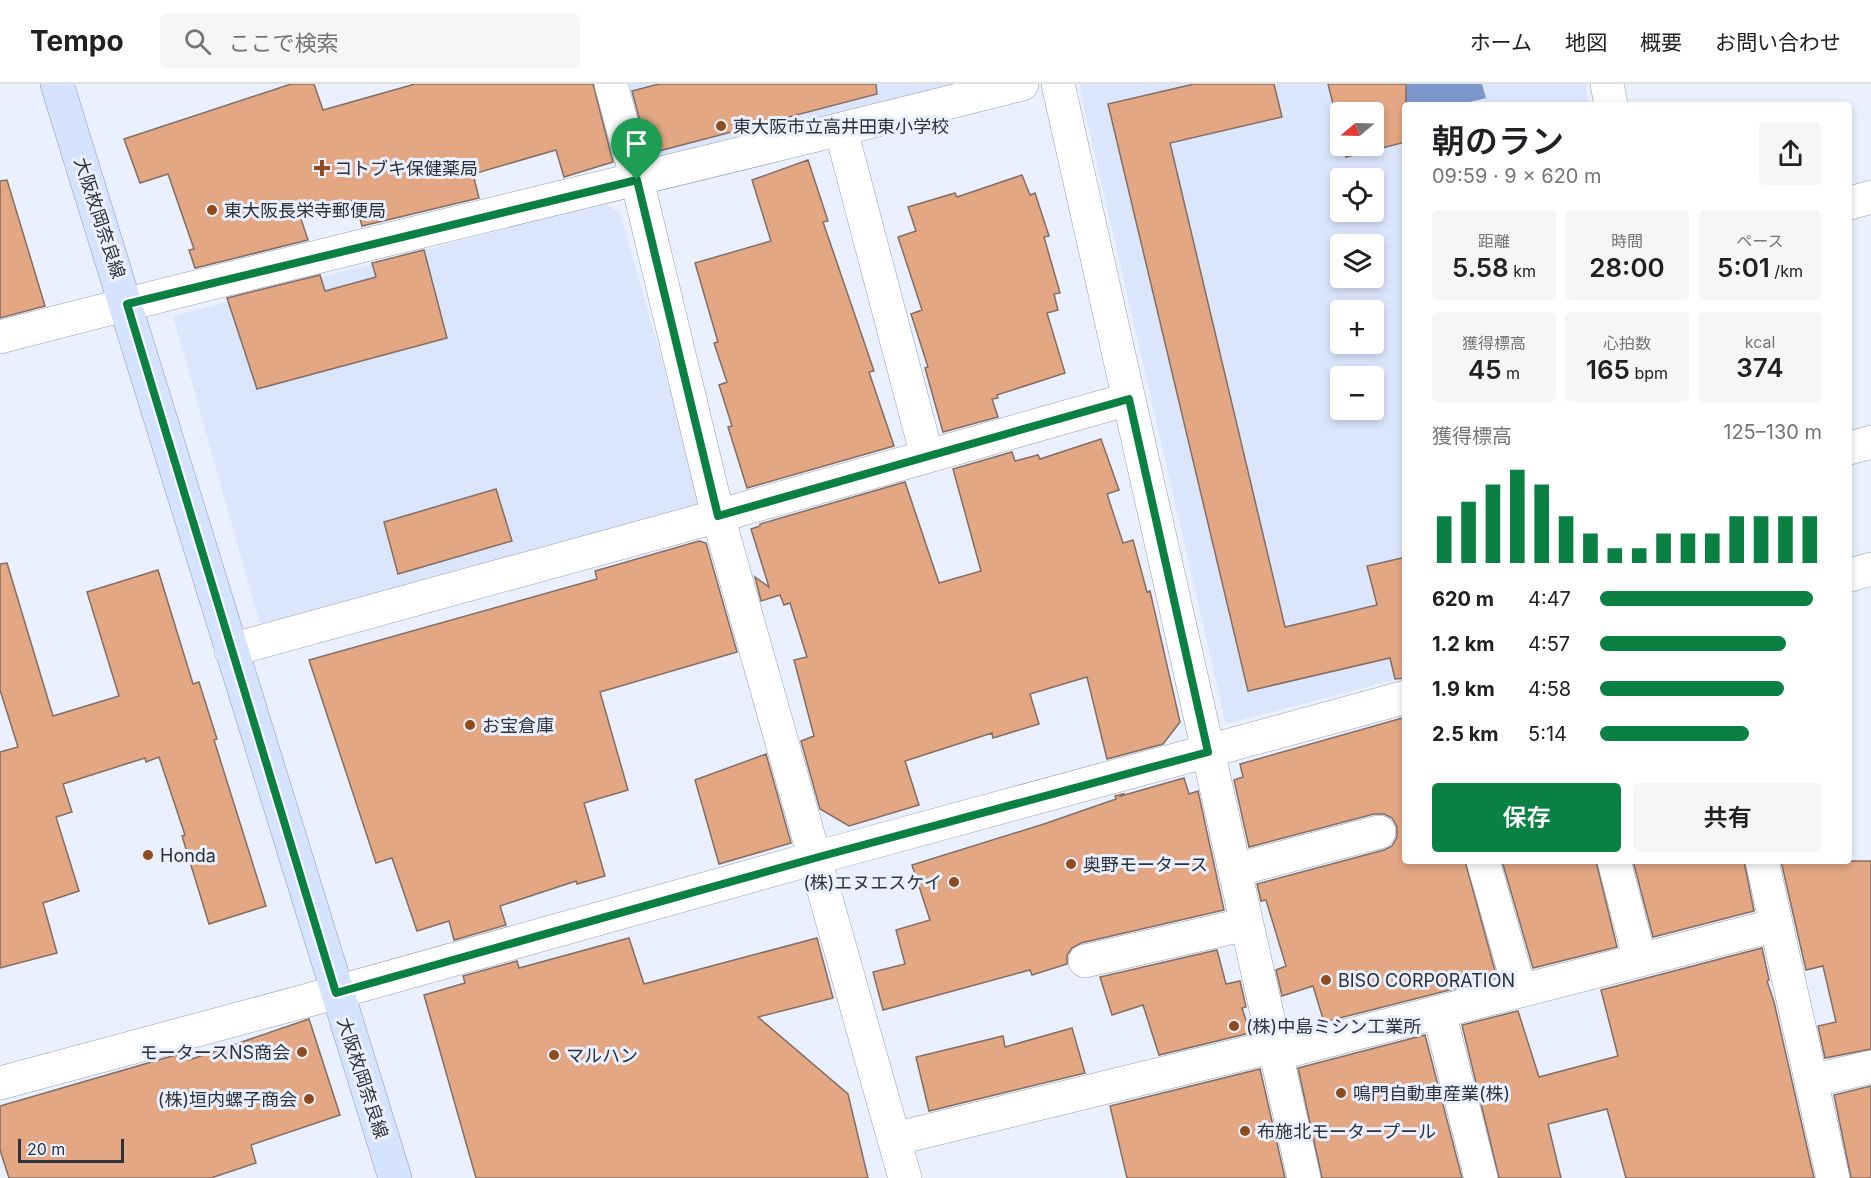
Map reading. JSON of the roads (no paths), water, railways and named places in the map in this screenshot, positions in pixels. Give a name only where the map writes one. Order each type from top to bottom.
[{"type":"main road","name":"大阪枚岡奈良線","points":[[57,84],[127,304],[336,993],[395,1178]]},
{"type":"street","points":[[611,84],[637,180],[718,516],[905,1178]]},
{"type":"street","points":[[0,337],[1022,84]]},
{"type":"street","points":[[1058,84],[1304,1178]]},
{"type":"street","points":[[1607,84],[1610,102]]},
{"type":"street","points":[[841,130],[927,456]]},
{"type":"street","points":[[1852,202],[1871,197]]},
{"type":"street","points":[[231,650],[718,516],[1129,399]]},
{"type":"street","points":[[1852,447],[1871,442]]},
{"type":"street","points":[[1852,574],[1871,569]]},
{"type":"street","points":[[0,1083],[336,993],[815,858],[1402,699]]},
{"type":"street","points":[[1234,870],[1379,832]]},
{"type":"street","points":[[1484,864],[1520,991]]},
{"type":"street","points":[[1615,864],[1640,960]]},
{"type":"street","points":[[1763,864],[1833,1178]]},
{"type":"street","points":[[1085,961],[1247,924]]},
{"type":"street","points":[[894,1139],[1438,1012],[1776,925]]},
{"type":"street","points":[[1438,1012],[1481,1178]]},
{"type":"street","points":[[1811,1081],[1871,1067]]},
{"type":"water","points":[[1351,84],[1482,84],[1486,98],[1469,102],[1402,102],[1402,106],[1384,110],[1384,102],[1356,102]]},
{"type":"place","name":"東大阪市立高井田東小学校","points":[[721,126]]},
{"type":"place","name":"コトブキ保健薬局","points":[[322,168]]},
{"type":"place","name":"東大阪長栄寺郵便局","points":[[212,210]]},
{"type":"place","name":"お宝倉庫","points":[[470,725]]},
{"type":"place","name":"Honda","points":[[148,855]]},
{"type":"place","name":"奥野モータース","points":[[1071,864]]},
{"type":"place","name":"(株)エヌエスケイ","points":[[954,882]]},
{"type":"place","name":"BISO CORPORATION","points":[[1326,980]]},
{"type":"place","name":"(株)中島ミシン工業所","points":[[1234,1026]]},
{"type":"place","name":"モータースNS商会","points":[[302,1052]]},
{"type":"place","name":"マルハン","points":[[554,1055]]},
{"type":"place","name":"鳴門自動車産業(株)","points":[[1341,1093]]},
{"type":"place","name":"(株)垣内螺子商会","points":[[309,1099]]},
{"type":"place","name":"布施北モータープール","points":[[1245,1131]]}]
